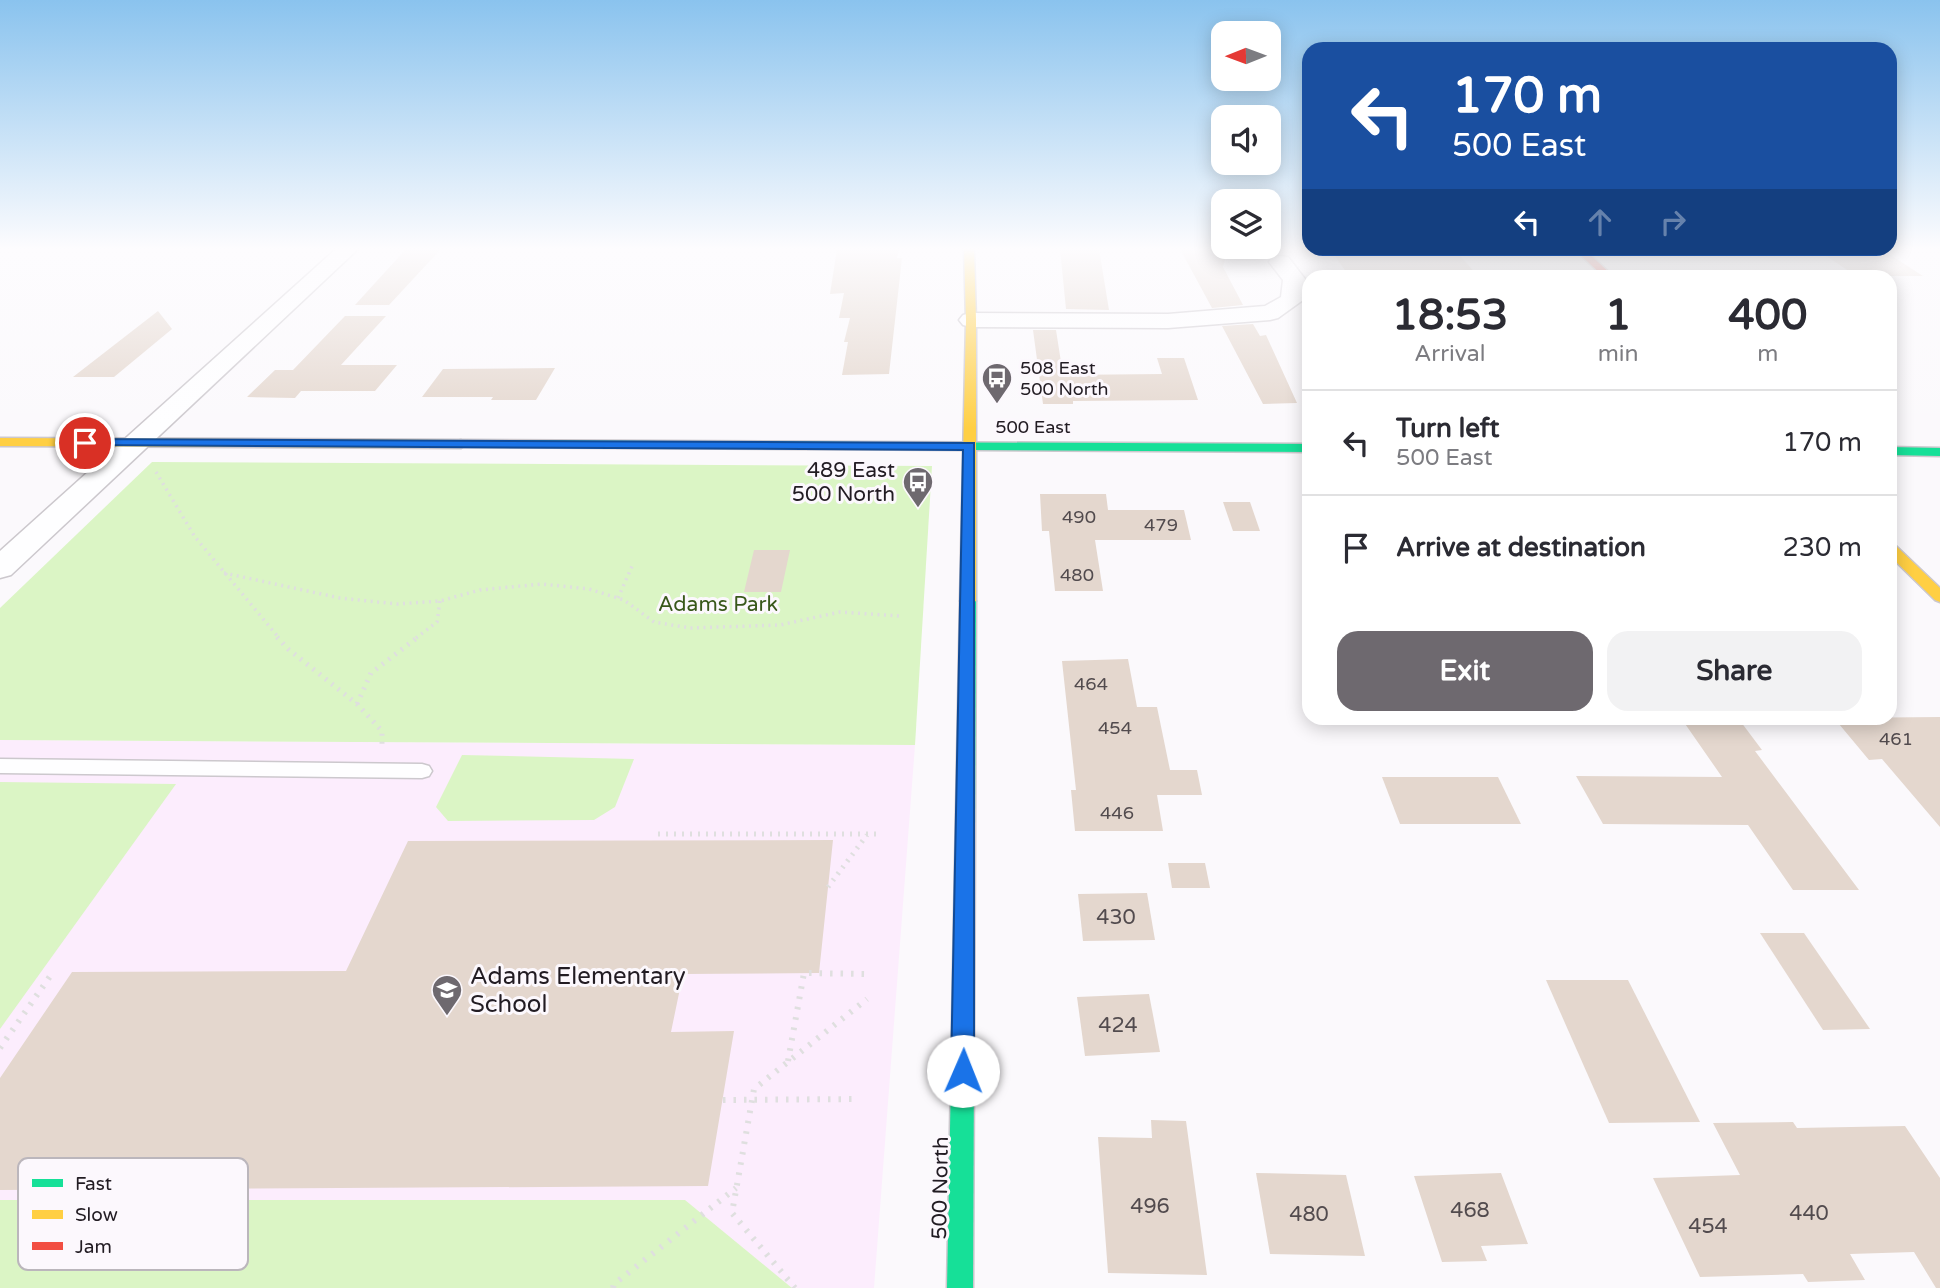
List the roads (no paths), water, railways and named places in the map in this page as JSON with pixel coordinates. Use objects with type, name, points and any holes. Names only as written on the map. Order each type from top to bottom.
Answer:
[{"type":"street","points":[[0,568],[282,309]]},
{"type":"street","name":"500 North","points":[[960,1288],[971,309]]},
{"type":"street","points":[[971,320],[1168,321],[1270,313],[1277,309]]},
{"type":"street","name":"500 East","points":[[0,442],[1302,448]]},
{"type":"street","points":[[1897,452],[1940,452]]},
{"type":"street","points":[[1897,555],[1940,597]]},
{"type":"lane","points":[[0,766],[422,771]]},
{"type":"place","name":"508 East 500 North","points":[[997,405]]},
{"type":"place","name":"489 East 500 North","points":[[918,509]]},
{"type":"place","name":"Adams Elementary School","points":[[447,1017]]},
{"type":"park label","name":"Adams Park","points":[[718,604]]}]
